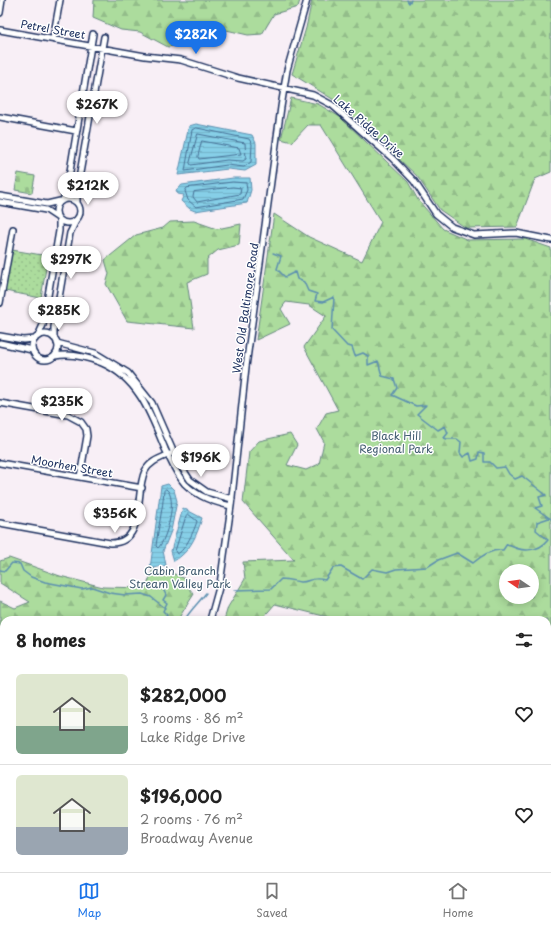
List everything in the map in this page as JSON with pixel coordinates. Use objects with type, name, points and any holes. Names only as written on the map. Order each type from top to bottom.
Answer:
[{"type":"street","points":[[0,13],[2,0]]},
{"type":"street","points":[[53,39],[60,0]]},
{"type":"street","name":"West Old Baltimore Road","points":[[211,616],[220,584],[232,499],[246,367],[284,89],[291,56],[308,0]]},
{"type":"street","name":"Petrel Street","points":[[0,30],[102,48]]},
{"type":"street","points":[[93,34],[67,189],[56,210],[59,219],[59,231],[44,319],[32,350],[36,357],[44,360],[66,354],[94,360],[121,374],[133,385],[146,404],[170,454],[184,473],[196,485],[211,494],[232,499]]},
{"type":"street","points":[[55,356],[57,352],[54,328],[70,233],[80,212],[77,203],[77,190],[104,37]]},
{"type":"street","name":"Lake Ridge Drive","points":[[102,48],[145,56],[181,60],[238,78],[303,92],[321,99],[342,113],[406,171],[436,214],[452,227],[474,235],[516,233],[551,240]]},
{"type":"street","points":[[0,117],[76,130]]},
{"type":"street","points":[[0,196],[47,204],[71,199],[77,203]]},
{"type":"street","points":[[0,202],[46,210],[66,223],[76,221]]},
{"type":"street","points":[[0,303],[13,229]]},
{"type":"street","points":[[0,336],[23,340],[49,334],[56,340],[95,353],[128,372],[152,403],[179,476],[192,490],[211,501],[231,506]]},
{"type":"street","points":[[0,343],[32,350]]},
{"type":"street","points":[[0,403],[68,415],[81,422],[86,429],[87,436],[80,477]]},
{"type":"street","points":[[0,523],[117,543],[132,534],[135,525],[143,477],[149,466],[170,454]]},
{"type":"street","name":"Moorhen Street","points":[[0,463],[142,488]]},
{"type":"green space","points":[[94,0],[300,0],[298,7],[274,14],[262,34],[248,35],[222,29],[209,39],[168,47],[140,32],[121,30],[93,18]]},
{"type":"green space","points":[[312,0],[551,0],[551,172],[535,179],[517,227],[466,228],[440,210],[417,176],[339,103],[292,74],[306,28]]},
{"type":"green space","name":"Black Hill Regional Park","points":[[291,98],[318,104],[340,117],[408,182],[418,200],[443,229],[468,240],[525,239],[551,248],[551,616],[324,616],[275,604],[264,616],[225,616],[228,607],[245,579],[243,562],[294,560],[243,502],[249,452],[259,441],[290,434],[297,445],[287,465],[306,470],[319,464],[324,442],[317,429],[326,413],[338,410],[304,347],[326,316],[309,305],[286,302],[281,309],[290,324],[256,340],[274,214],[309,237],[362,261],[381,222],[321,125],[308,125],[292,142],[281,139]]},
{"type":"green space","points":[[18,173],[35,176],[32,193],[15,190]]},
{"type":"green space","points":[[194,221],[217,229],[241,224],[239,245],[218,250],[207,259],[207,274],[187,282],[194,328],[127,321],[106,284],[109,274],[105,260],[136,235],[163,228],[170,222]]},
{"type":"green space","points":[[12,250],[48,256],[41,298],[5,291]]},
{"type":"green space","points":[[9,558],[60,576],[103,587],[146,588],[153,569],[172,573],[190,581],[188,587],[194,594],[180,616],[0,616],[0,601],[15,608],[30,602],[0,583],[0,561]]},
{"type":"water","points":[[196,124],[252,135],[256,143],[256,165],[245,171],[228,169],[178,175],[189,126]]},
{"type":"water","points":[[233,178],[250,178],[251,190],[247,203],[195,211],[190,209],[181,201],[184,195],[178,194],[176,190],[182,185]]},
{"type":"water","points":[[168,484],[174,490],[177,501],[171,531],[163,551],[166,565],[150,569],[161,486]]},
{"type":"water","points":[[183,508],[202,518],[198,531],[189,548],[174,561],[171,551]]},
{"type":"waterway","points":[[407,0],[409,3],[411,0]]},
{"type":"waterway","points":[[273,253],[281,256],[277,269],[285,277],[295,272],[297,279],[304,282],[308,291],[317,294],[315,301],[323,302],[334,297],[332,330],[347,346],[352,347],[355,356],[363,353],[368,356],[368,365],[378,361],[382,376],[394,379],[397,388],[392,395],[416,406],[426,405],[417,414],[438,430],[445,426],[448,433],[444,438],[457,439],[461,442],[460,453],[463,457],[470,453],[472,461],[478,459],[479,452],[484,453],[484,462],[490,462],[496,468],[505,467],[509,474],[515,479],[522,476],[546,495],[539,497],[542,506],[535,508],[551,519]]},
{"type":"waterway","points":[[234,590],[271,589],[281,579],[300,582],[306,582],[313,579],[325,580],[333,568],[341,567],[362,579],[372,569],[387,572],[396,569],[427,567],[438,560],[457,553],[473,563],[487,554],[503,550],[507,544],[523,550],[539,547],[548,540],[536,530],[537,522],[549,518]]},
{"type":"waterway","points":[[0,570],[5,571],[12,563],[20,564],[23,571],[31,577],[45,582],[82,589],[92,587],[110,593],[125,595],[142,594],[151,597],[165,608]]},
{"type":"waterway","points":[[161,585],[166,595],[163,600],[167,603],[163,611],[167,615],[166,616]]},
{"type":"waterway","points":[[187,616],[206,593]]},
{"type":"park label","name":"Cabin Branch Stream Valley Park","points":[[180,576]]}]
